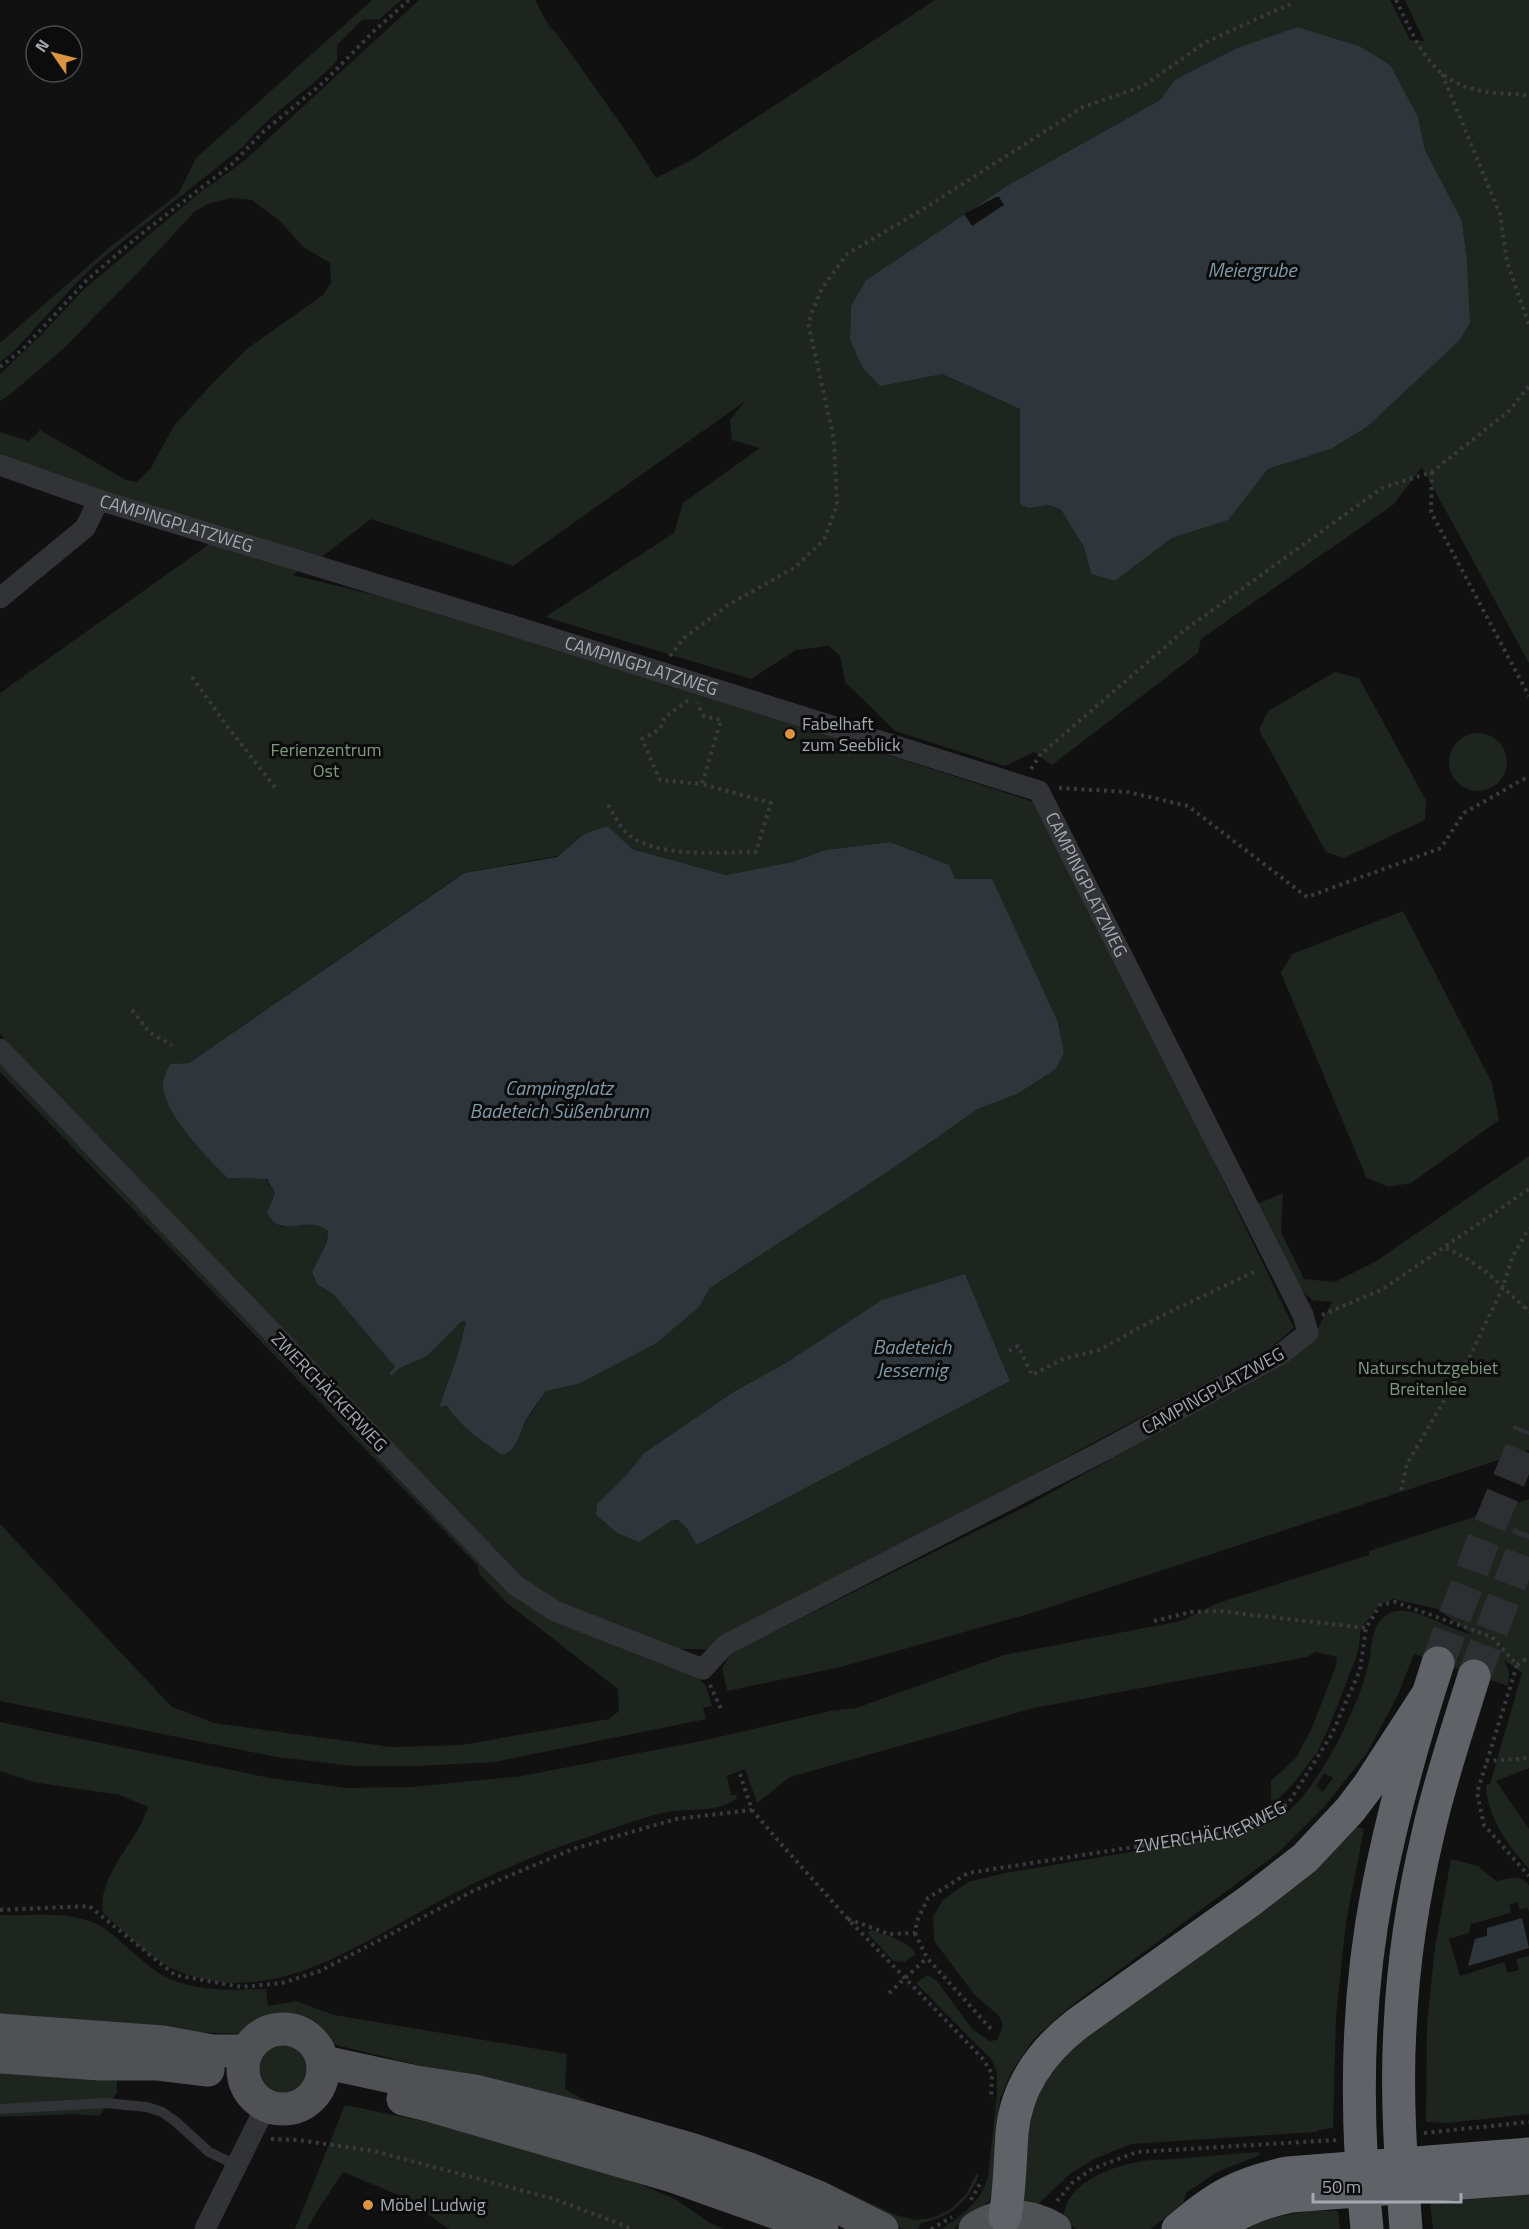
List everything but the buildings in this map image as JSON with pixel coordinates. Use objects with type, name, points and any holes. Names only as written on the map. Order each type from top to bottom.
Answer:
[{"type":"highway","points":[[1367,2229],[1359,2106],[1368,1956],[1377,1890],[1390,1830],[1404,1774],[1438,1664]]},
{"type":"highway","points":[[1406,2229],[1398,2103],[1400,2028],[1406,1960],[1414,1899],[1427,1835],[1441,1781],[1474,1676]]},
{"type":"highway","points":[[1005,2217],[1011,2188],[1012,2131],[1016,2110],[1027,2081],[1041,2057],[1060,2037],[1077,2024],[1251,1900],[1313,1851],[1336,1827],[1369,1785],[1428,1694]]},
{"type":"highway","points":[[1178,2229],[1217,2198],[1235,2188],[1288,2173],[1336,2167],[1529,2154]]},
{"type":"highway","points":[[1427,2160],[1529,2178]]},
{"type":"highway","points":[[1215,2229],[1245,2210],[1265,2201],[1291,2196],[1336,2167]]},
{"type":"main road","points":[[277,2029],[290,2029],[312,2040],[319,2050],[322,2074],[314,2096],[304,2104],[291,2109],[278,2110],[266,2106],[251,2094],[245,2063],[255,2040],[277,2029]]},
{"type":"main road","points":[[0,2030],[163,2042],[212,2051],[245,2063]]},
{"type":"main road","points":[[0,2057],[100,2064],[245,2063]]},
{"type":"main road","points":[[322,2074],[344,2087],[428,2105],[584,2149],[705,2187],[822,2229]]},
{"type":"main road","points":[[322,2074],[416,2082],[476,2091],[590,2120],[747,2168],[818,2197],[882,2229]]},
{"type":"main road","points":[[966,2216],[984,2223],[1005,2217],[1026,2217],[1050,2226]]},
{"type":"street","name":"CAMPINGPLATZWEG","points":[[0,465],[99,500],[658,670],[1039,791],[1276,1260],[1303,1315],[1308,1333],[1281,1354],[1103,1451],[725,1645],[704,1669]]},
{"type":"street","points":[[0,598],[85,528],[99,500]]},
{"type":"street","name":"ZWERCHÄCKERWEG","points":[[0,1049],[515,1585],[555,1611],[704,1669]]},
{"type":"street","points":[[205,2229],[266,2106]]},
{"type":"lane","points":[[0,2109],[120,2103],[147,2107],[169,2116],[209,2152],[236,2166]]},
{"type":"path","points":[[0,367],[23,349],[87,280],[141,234],[231,165],[264,131],[324,82],[374,31],[409,0]]},
{"type":"path","points":[[1396,0],[1420,48],[1442,75],[1500,214],[1507,262],[1529,325]]},
{"type":"path","points":[[658,670],[684,638],[728,605],[794,568],[824,540],[837,505],[834,439],[808,323],[822,288],[847,254],[925,208],[1083,107],[1143,86],[1206,42],[1290,4]]},
{"type":"path","points":[[1442,75],[1474,90],[1529,95]]},
{"type":"path","points":[[1529,386],[1509,411],[1432,472],[1382,488],[1186,629],[1040,755],[1030,768],[1039,791],[1052,788],[1128,792],[1188,806],[1307,897],[1441,848],[1464,813],[1529,776]]},
{"type":"path","points":[[1432,472],[1431,512],[1529,696]]},
{"type":"path","points":[[192,677],[277,790]]},
{"type":"path","points":[[608,805],[626,833],[637,841],[671,852],[756,852],[771,803],[702,784],[660,780],[642,739],[660,729],[664,718],[694,697],[704,716],[721,720],[702,784]]},
{"type":"path","points":[[132,1010],[150,1033],[172,1045]]},
{"type":"path","points":[[1303,1315],[1324,1315],[1383,1289],[1529,1189]]},
{"type":"path","points":[[1401,1490],[1407,1464],[1470,1356],[1503,1287],[1512,1258],[1529,1228]]},
{"type":"path","points":[[1445,1247],[1466,1258],[1503,1287],[1527,1310],[1529,1303]]},
{"type":"path","points":[[1009,1351],[1018,1346],[1032,1375],[1063,1359],[1099,1350],[1163,1315],[1233,1283],[1276,1260]]},
{"type":"path","name":"ZWERCHÄCKERWEG","points":[[915,1933],[917,1921],[928,1898],[968,1873],[1236,1831],[1288,1804],[1332,1734],[1360,1670],[1366,1628],[1380,1605],[1395,1602],[1492,1638],[1517,1665]]},
{"type":"path","points":[[1154,1621],[1191,1612],[1218,1611],[1366,1628]]},
{"type":"path","points":[[1529,1657],[1517,1665],[1477,1793],[1484,1825],[1529,1876]]},
{"type":"path","points":[[704,1669],[721,1709]]},
{"type":"path","points":[[1486,1761],[1529,1758]]},
{"type":"path","points":[[740,1774],[752,1810],[848,1919],[983,2059],[992,2074],[990,2108]]},
{"type":"path","points":[[0,1910],[89,1906],[175,1975],[241,1987],[282,1983],[320,1971],[475,1890],[573,1849],[676,1819],[752,1810]]},
{"type":"path","points":[[848,1919],[889,1934],[915,1933],[927,1958],[991,2029]]},
{"type":"path","points":[[889,1993],[927,1958]]},
{"type":"path","points":[[1427,2160],[1529,2122]]},
{"type":"path","points":[[249,2139],[298,2140],[374,2151],[555,2199],[633,2229]]},
{"type":"path","points":[[1050,2226],[1060,2197],[1072,2183],[1092,2169],[1137,2152],[1336,2167]]},
{"type":"path","points":[[931,2229],[966,2216],[983,2177]]},
{"type":"green space","points":[[372,0],[401,0],[380,19],[362,20],[337,45],[337,61],[326,72],[265,123],[244,146],[104,257],[79,280],[14,351],[0,362],[0,343],[110,247],[179,193],[196,158]]},
{"type":"green space","points":[[419,0],[535,0],[549,26],[632,140],[656,178],[693,159],[935,0],[1390,0],[1410,40],[1424,41],[1405,0],[1529,0],[1529,663],[1422,467],[1393,505],[1201,639],[1198,653],[1052,765],[1034,752],[1005,766],[895,731],[845,682],[840,656],[829,646],[796,650],[751,679],[545,617],[674,533],[683,503],[760,448],[732,440],[730,420],[744,402],[513,566],[371,519],[322,559],[137,504],[0,456],[0,432],[29,441],[40,430],[126,480],[137,482],[151,468],[173,427],[209,387],[248,348],[323,295],[331,283],[330,263],[303,247],[279,220],[252,200],[231,198],[208,204],[195,211],[64,348],[0,401],[0,374],[84,289],[198,194],[244,161]],"holes":[[[1298,27],[1359,46],[1418,117],[1425,150],[1462,221],[1467,261],[1470,323],[1459,341],[1367,427],[1331,449],[1268,469],[1227,520],[1172,538],[1115,581],[1091,574],[1084,547],[1061,510],[1050,505],[1028,508],[1020,504],[1020,409],[942,374],[850,340],[851,306],[866,280],[1010,184],[1160,100],[1175,80]]]},
{"type":"green space","name":"Ferienzentrum Ost","points":[[212,542],[301,569],[293,575],[444,612],[1034,802],[1203,1139],[1294,1328],[1270,1348],[709,1649],[670,1649],[553,1601],[517,1576],[213,1264],[0,1034],[0,693]],"holes":[[[608,826],[632,849],[726,875],[792,862],[825,850],[890,842],[948,865],[955,879],[991,879],[1058,1022],[1064,1053],[1056,1069],[1019,1093],[978,1109],[886,1173],[710,1288],[699,1307],[578,1384],[546,1391],[526,1421],[515,1446],[502,1455],[465,1427],[447,1406],[439,1407],[458,1354],[466,1322],[460,1323],[427,1356],[400,1368],[391,1376],[389,1372],[395,1367],[333,1294],[317,1284],[312,1272],[327,1242],[328,1231],[311,1225],[281,1227],[267,1212],[275,1193],[266,1179],[228,1178],[169,1064],[189,1063],[463,873],[557,856],[584,834]],[[965,1274],[1010,1381],[698,1545],[686,1527],[678,1520],[617,1533],[596,1515],[644,1453],[735,1391],[789,1361]]]},
{"type":"green space","points":[[1335,672],[1359,678],[1426,800],[1425,820],[1344,858],[1326,852],[1259,730],[1268,711]]},
{"type":"green space","points":[[1478,733],[1489,735],[1499,741],[1505,751],[1507,762],[1505,773],[1499,783],[1489,789],[1478,791],[1467,789],[1457,783],[1451,773],[1449,762],[1451,751],[1457,741],[1467,735]]},
{"type":"green space","points":[[1403,911],[1492,1083],[1499,1120],[1411,1183],[1388,1187],[1366,1177],[1281,973],[1292,954]]},
{"type":"green space","points":[[0,1061],[504,1587],[696,1675],[706,1686],[712,1706],[703,1708],[706,1719],[495,1762],[354,1766],[276,1757],[0,1701],[0,1524],[172,1707],[214,1723],[392,1747],[462,1745],[609,1719],[619,1711],[618,1689],[507,1603],[479,1574],[478,1566],[0,1072]]},
{"type":"green space","name":"Naturschutzgebiet Breitenlee","points":[[1529,1156],[1529,1450],[1035,1612],[841,1667],[727,1691],[722,1668],[732,1652],[1025,1507],[1238,1388],[1312,1339],[1332,1302],[1312,1300],[1294,1283],[1255,1205],[1283,1193],[1281,1232],[1304,1279],[1335,1282],[1375,1262]]},
{"type":"green space","points":[[1529,1499],[1529,1768],[1496,1781],[1529,1829],[1529,1869],[1500,1830],[1490,1809],[1486,1785],[1490,1784],[1522,1673],[1504,1660],[1509,1672],[1508,1686],[1414,1654],[1398,1695],[1367,1753],[1324,1807],[1278,1853],[1068,2008],[1033,2040],[1011,2073],[1000,2099],[996,2138],[996,2185],[989,2201],[954,2229],[941,2229],[975,2201],[988,2177],[997,2094],[997,2072],[991,2059],[916,1983],[927,1975],[937,1981],[972,2029],[990,2041],[997,2040],[1003,2025],[999,2016],[974,1994],[934,1941],[933,1917],[943,1900],[968,1882],[1000,1874],[1232,1835],[1271,1822],[1296,1804],[1335,1747],[1356,1703],[1368,1666],[1375,1629],[1383,1617],[1390,1613],[1409,1611],[1471,1634],[1438,1609],[1393,1599],[1380,1605],[1361,1628],[1358,1652],[1318,1751],[1293,1784],[1278,1799],[1271,1801],[1271,1781],[1296,1758],[1311,1730],[1336,1666],[1337,1657],[1316,1652],[1307,1657],[1034,1708],[790,1777],[757,1803],[745,1769],[727,1776],[731,1795],[737,1795],[736,1799],[729,1803],[712,1808],[667,1812],[633,1821],[560,1847],[466,1887],[320,1964],[285,1976],[250,1982],[214,1981],[167,1966],[148,1953],[103,1913],[104,1892],[112,1871],[138,1830],[148,1807],[120,1795],[33,1782],[0,1771],[0,1722],[270,1778],[347,1788],[412,1787],[522,1776],[706,1740],[830,1711],[856,1708],[1004,1655],[1181,1621],[1218,1603],[1369,1555],[1369,1551]],"holes":[[[1324,1773],[1333,1778],[1323,1792],[1316,1786]]]},
{"type":"green space","points":[[1353,1826],[1364,1829],[1346,1922],[1336,2017],[1333,2128],[1316,2132],[1131,2144],[1094,2159],[1070,2174],[1038,2204],[1022,2202],[1023,2118],[1040,2074]]},
{"type":"green space","points":[[1451,1859],[1478,1866],[1496,1881],[1518,1878],[1529,1886],[1529,1912],[1527,1907],[1520,1910],[1517,1902],[1509,1905],[1511,1913],[1471,1924],[1469,1933],[1449,1939],[1460,1976],[1504,1962],[1508,1973],[1519,1970],[1516,1959],[1529,1956],[1529,2114],[1448,2123],[1426,2122],[1427,2023],[1435,1947]]},
{"type":"green space","points":[[0,1915],[58,1915],[92,1922],[110,1932],[155,1971],[174,1981],[200,1987],[266,1989],[268,2006],[296,2001],[334,2015],[567,2054],[565,2089],[591,2104],[820,2180],[896,2215],[915,2220],[932,2218],[951,2209],[966,2194],[976,2174],[979,2175],[964,2201],[949,2213],[921,2223],[918,2229],[903,2229],[877,2216],[560,2100],[328,2043],[312,2026],[292,2018],[274,2017],[259,2022],[244,2034],[163,2031],[0,2019]]},
{"type":"green space","points":[[871,1930],[901,1941],[916,1954],[904,1962],[893,1961],[869,1935],[868,1932]]},
{"type":"green space","points":[[277,2040],[289,2040],[304,2048],[312,2063],[312,2075],[304,2090],[289,2098],[277,2098],[262,2090],[254,2075],[254,2063],[262,2048]]},
{"type":"green space","points":[[0,2070],[117,2081],[117,2093],[99,2116],[77,2114],[0,2117]]},
{"type":"green space","points":[[345,2105],[457,2128],[587,2161],[677,2200],[710,2223],[724,2229],[449,2229],[403,2197],[343,2172],[307,2229],[295,2229]]},
{"type":"green space","points":[[1259,2152],[1260,2155],[1217,2172],[1186,2193],[1184,2202],[1151,2229],[1076,2229],[1064,2219],[1065,2207],[1079,2187],[1114,2168],[1147,2160]]},
{"type":"green space","points":[[1529,2194],[1529,2229],[1433,2229],[1430,2203]]},
{"type":"green space","points":[[1310,2211],[1338,2211],[1340,2229],[1247,2229],[1265,2219]]},
{"type":"water","name":"Meiergrube","points":[[1298,27],[1359,46],[1390,65],[1418,117],[1425,150],[1462,221],[1467,261],[1470,323],[1459,341],[1367,427],[1331,449],[1268,469],[1228,520],[1172,538],[1115,581],[1091,574],[1084,547],[1061,510],[1050,505],[1028,508],[1020,504],[1020,409],[942,374],[880,386],[863,368],[850,340],[851,306],[866,280],[1010,184],[1160,100],[1175,80],[1237,48]]},
{"type":"water","name":"Campingplatz Badeteich Süßenbrunn","points":[[608,826],[632,849],[726,875],[792,862],[825,850],[890,842],[949,865],[955,879],[992,879],[1058,1022],[1064,1053],[1056,1069],[1019,1093],[978,1109],[886,1173],[710,1288],[699,1307],[655,1344],[578,1384],[546,1391],[526,1420],[515,1445],[502,1455],[465,1427],[447,1406],[439,1407],[458,1354],[466,1322],[460,1323],[427,1356],[400,1368],[391,1376],[389,1373],[395,1367],[333,1294],[317,1284],[312,1272],[327,1242],[328,1231],[319,1226],[286,1226],[273,1221],[267,1212],[275,1193],[267,1179],[228,1178],[198,1147],[177,1120],[164,1093],[163,1082],[170,1064],[189,1063],[464,873],[557,857],[584,834]]},
{"type":"water","name":"Badeteich Jessernig","points":[[965,1274],[1010,1381],[697,1545],[686,1527],[678,1520],[671,1521],[639,1542],[617,1533],[596,1515],[597,1504],[624,1478],[644,1453],[735,1391],[789,1361],[882,1300]]},
{"type":"water","points":[[1522,1918],[1529,1948],[1468,1966],[1475,1939],[1487,1936],[1487,1928]]},
{"type":"pier","points":[[999,197],[1004,205],[972,226],[964,214]]},
{"type":"tunnel","points":[[1438,1663],[1479,1552],[1529,1431]]},
{"type":"tunnel","points":[[1474,1676],[1529,1534]]},
{"type":"place","name":"Fabelhaft zum Seeblick","points":[[790,734]]},
{"type":"place","name":"Möbel Ludwig","points":[[368,2205]]}]
